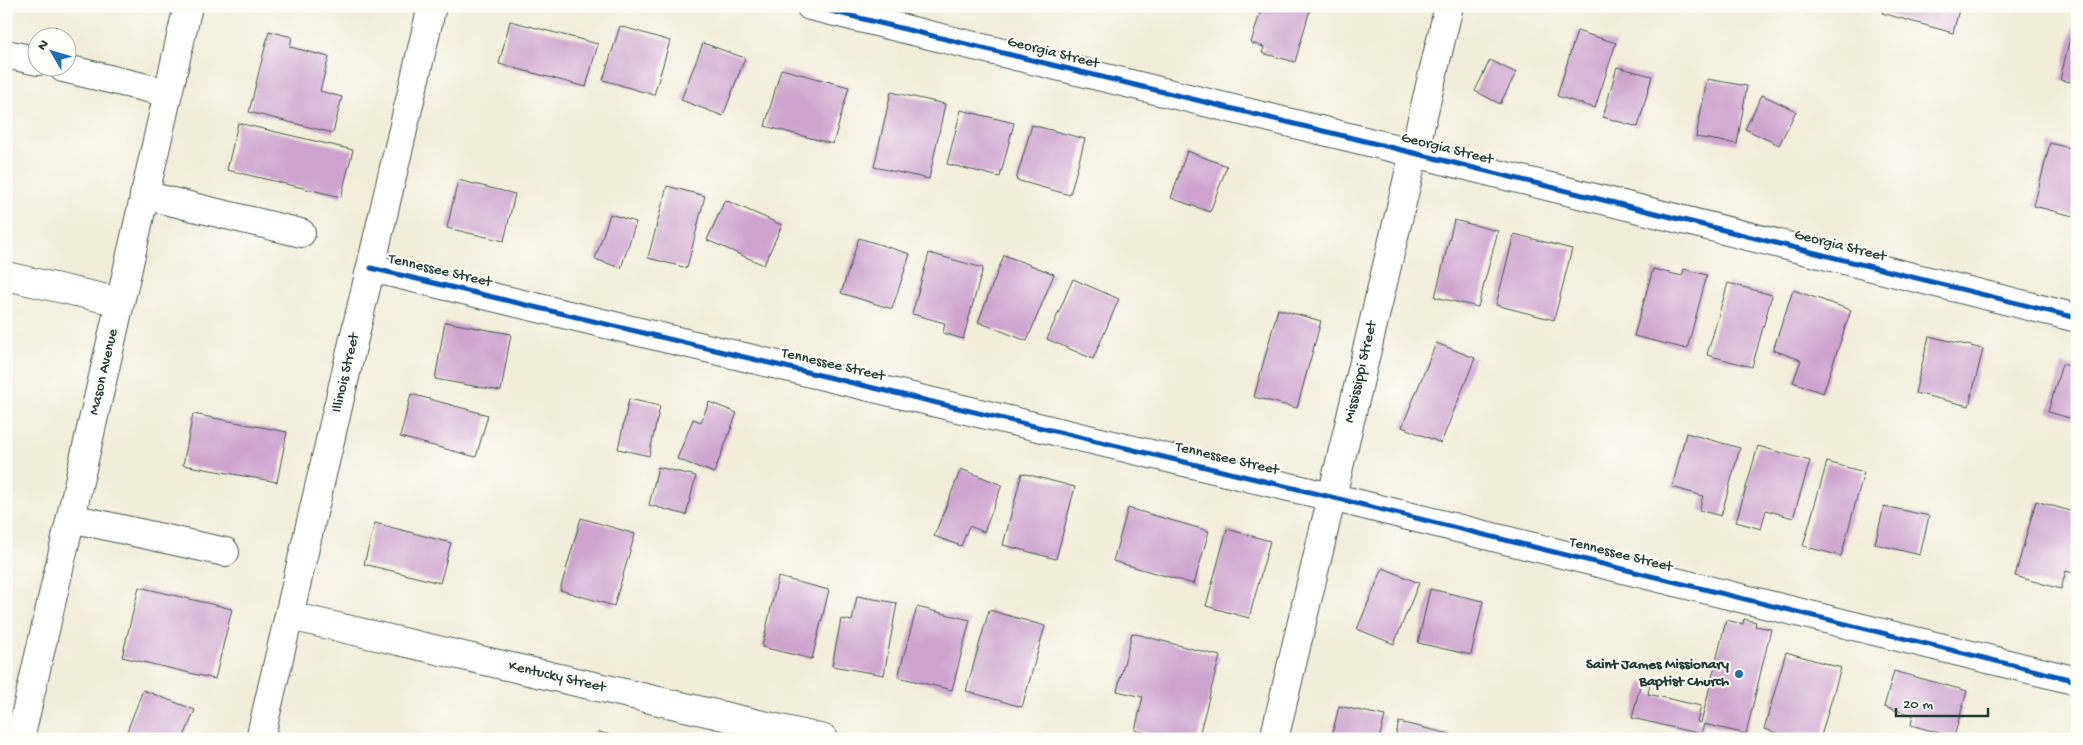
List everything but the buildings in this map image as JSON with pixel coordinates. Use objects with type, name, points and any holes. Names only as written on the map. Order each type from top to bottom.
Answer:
[{"type":"street","name":"Mason Avenue","points":[[20,739],[188,6]]},
{"type":"street","name":"Illinois Street","points":[[260,739],[432,6]]},
{"type":"street","name":"Georgia Street","points":[[810,6],[1414,153],[2077,318]]},
{"type":"street","name":"Mississippi Street","points":[[1274,739],[1449,6]]},
{"type":"street","points":[[6,54],[28,59]]},
{"type":"street","points":[[78,72],[168,93]]},
{"type":"street","points":[[144,194],[302,233]]},
{"type":"street","name":"Tennessee Street","points":[[371,268],[1331,497],[2077,681]]},
{"type":"street","points":[[8,279],[120,302]]},
{"type":"street","points":[[71,518],[225,552]]},
{"type":"street","name":"Kentucky Street","points":[[290,616],[824,739]]},
{"type":"cycle path","points":[[810,6],[1414,153],[2077,318]]},
{"type":"cycle path","points":[[371,268],[1331,497],[2077,681]]},
{"type":"place","name":"Saint James Missionary Baptist Church","points":[[1739,674]]}]
